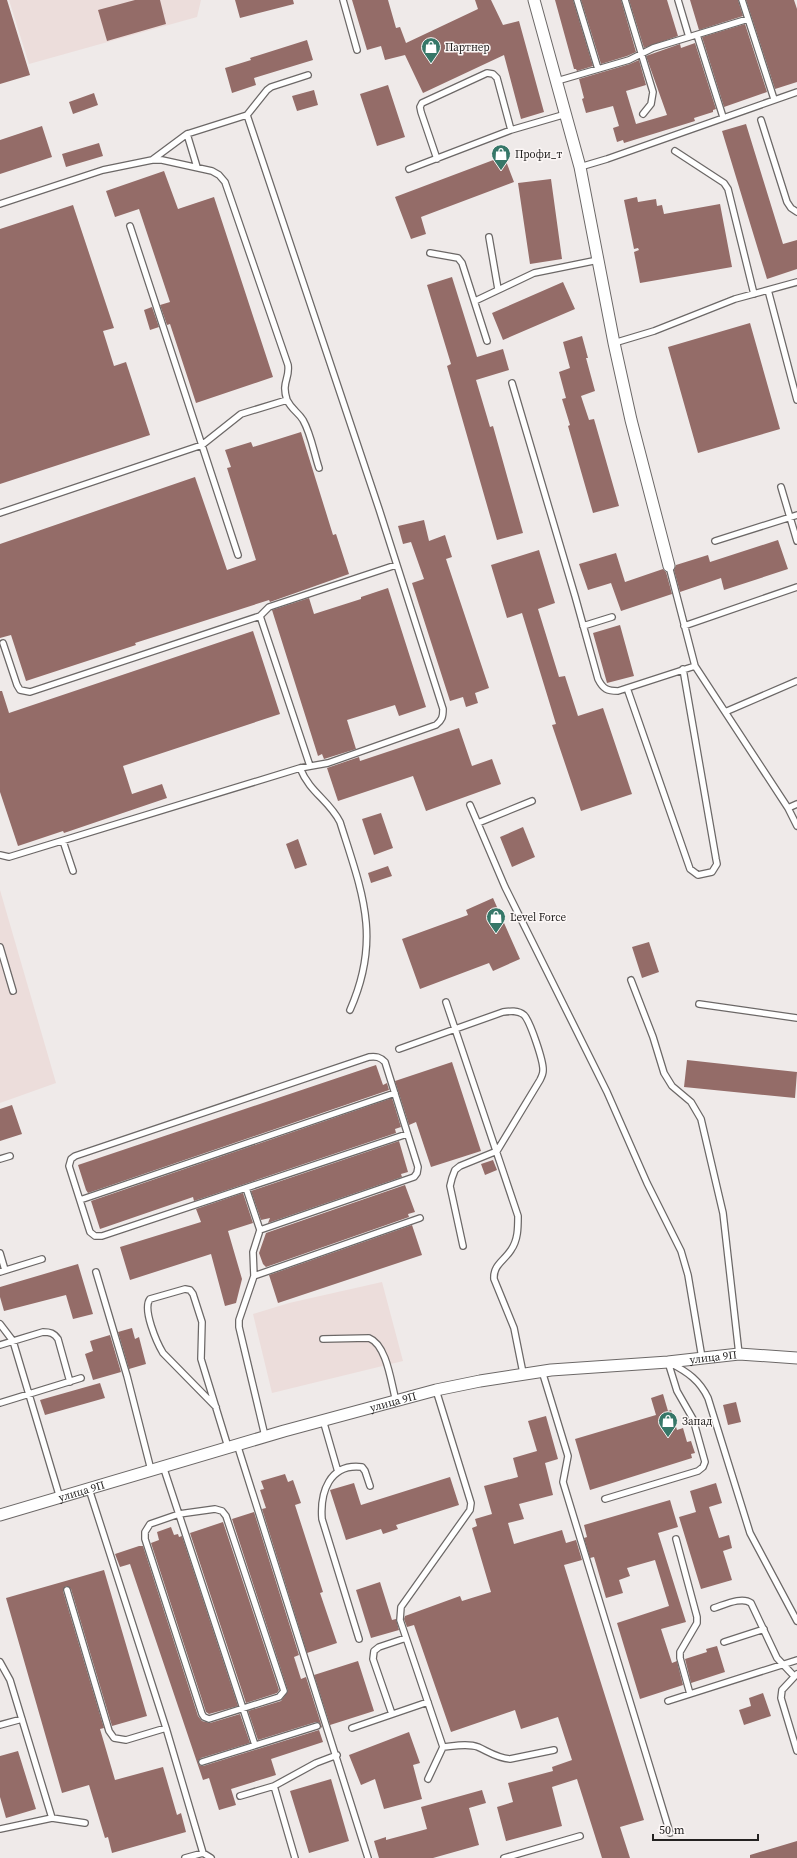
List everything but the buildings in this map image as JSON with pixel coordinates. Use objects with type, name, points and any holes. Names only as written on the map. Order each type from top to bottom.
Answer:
[{"type":"street","points":[[534,0],[580,167],[614,343],[631,420],[669,566]]},
{"type":"street","name":"улица 9П","points":[[0,1515],[265,1436],[436,1390],[523,1373],[542,1371],[668,1362],[739,1354],[797,1358]]},
{"type":"lane","points":[[343,0],[357,50]]},
{"type":"lane","points":[[577,0],[598,69]]},
{"type":"lane","points":[[625,0],[653,92],[651,104],[643,114]]},
{"type":"lane","points":[[678,0],[689,37]]},
{"type":"lane","points":[[742,0],[774,99]]},
{"type":"lane","points":[[557,81],[629,60],[641,54],[689,37],[748,19]]},
{"type":"lane","points":[[697,35],[723,117]]},
{"type":"lane","points":[[437,159],[421,112],[420,107],[422,103],[487,74],[493,74],[497,78],[511,130]]},
{"type":"lane","points":[[152,160],[187,134],[247,115],[271,87],[308,75]]},
{"type":"lane","points":[[580,167],[607,159],[797,92]]},
{"type":"lane","points":[[409,169],[511,130],[566,114]]},
{"type":"lane","points":[[0,855],[9,857],[300,768],[328,763],[436,725],[443,716],[379,509],[247,115]]},
{"type":"lane","points":[[762,120],[787,202],[791,208],[797,212]]},
{"type":"lane","points":[[187,134],[197,167]]},
{"type":"lane","points":[[675,151],[724,183],[728,189],[754,294]]},
{"type":"lane","points":[[0,204],[103,170],[152,160],[162,160],[197,167],[212,171],[219,175],[225,182],[288,365],[289,370],[284,387],[287,400],[293,411],[298,414],[305,425],[319,468]]},
{"type":"lane","points":[[130,226],[238,556]]},
{"type":"lane","points":[[488,237],[498,290]]},
{"type":"lane","points":[[430,253],[458,258],[462,263],[487,340]]},
{"type":"lane","points":[[475,301],[534,273],[598,260]]},
{"type":"lane","points":[[614,343],[654,331],[754,294],[797,282]]},
{"type":"lane","points":[[768,290],[797,400]]},
{"type":"lane","points":[[512,384],[602,687],[609,691],[618,691],[695,666]]},
{"type":"lane","points":[[0,513],[202,445],[241,414],[287,400]]},
{"type":"lane","points":[[780,487],[797,541]]},
{"type":"lane","points":[[715,541],[797,515]]},
{"type":"lane","points":[[3,643],[17,685],[20,690],[30,692],[260,616],[269,607],[396,565]]},
{"type":"lane","points":[[669,566],[695,666],[788,808],[797,826]]},
{"type":"lane","points":[[684,626],[797,587]]},
{"type":"lane","points":[[260,616],[310,766]]},
{"type":"lane","points":[[584,626],[612,617]]},
{"type":"lane","points":[[627,688],[690,869],[698,875],[712,872],[717,864],[683,669]]},
{"type":"lane","points":[[725,712],[797,681]]},
{"type":"lane","points":[[300,768],[305,781],[336,813],[362,892],[366,914],[365,969],[360,987],[350,1010]]},
{"type":"lane","points":[[478,823],[532,801]]},
{"type":"lane","points":[[788,808],[797,804]]},
{"type":"lane","points":[[470,805],[505,887],[607,1092],[647,1183],[681,1251],[688,1276],[702,1358]]},
{"type":"lane","points":[[62,841],[73,871]]},
{"type":"lane","points":[[0,947],[13,991]]},
{"type":"lane","points":[[631,980],[653,1037],[664,1073],[672,1086],[691,1102],[700,1120],[723,1213],[739,1354]]},
{"type":"lane","points":[[446,1002],[515,1203],[518,1216],[516,1240],[511,1250],[496,1266],[493,1272],[494,1279],[514,1328],[523,1373]]},
{"type":"lane","points":[[699,1004],[797,1018]]},
{"type":"lane","points":[[399,1049],[503,1012],[518,1012],[525,1016],[541,1057],[543,1072],[540,1080],[497,1151],[460,1166],[455,1170],[450,1186],[463,1246]]},
{"type":"lane","points":[[260,1230],[414,1177],[417,1173],[418,1167],[408,1134],[385,1062],[376,1056],[369,1057],[75,1156],[71,1159],[69,1166],[90,1232],[95,1236],[102,1236],[408,1134]]},
{"type":"lane","points":[[80,1200],[395,1093]]},
{"type":"lane","points":[[0,1159],[10,1156]]},
{"type":"lane","points":[[246,1188],[260,1230],[253,1252],[254,1276],[239,1320],[239,1327],[265,1436]]},
{"type":"lane","points":[[254,1276],[420,1218]]},
{"type":"lane","points":[[0,1253],[3,1271],[42,1259]]},
{"type":"lane","points":[[96,1272],[127,1376],[151,1470]]},
{"type":"lane","points":[[216,1408],[163,1353],[157,1343],[147,1308],[150,1299],[185,1289],[190,1290],[193,1294],[202,1322],[201,1359],[216,1408],[232,1446],[336,1755],[368,1858]]},
{"type":"lane","points":[[0,1324],[13,1341],[60,1498]]},
{"type":"lane","points":[[0,1345],[43,1332],[54,1334],[58,1339],[70,1382]]},
{"type":"lane","points":[[323,1339],[369,1338],[376,1341],[384,1354],[396,1401]]},
{"type":"lane","points":[[605,1499],[698,1471],[703,1467],[705,1462],[693,1419],[677,1391],[668,1362]]},
{"type":"lane","points":[[668,1362],[695,1378],[706,1393],[750,1533],[797,1621]]},
{"type":"lane","points":[[542,1371],[568,1456],[563,1482],[670,1833]]},
{"type":"lane","points":[[0,1403],[81,1378]]},
{"type":"lane","points":[[428,1779],[443,1747],[400,1620],[401,1607],[470,1510],[471,1503],[436,1390]]},
{"type":"lane","points":[[323,1420],[338,1472]]},
{"type":"lane","points":[[162,1466],[255,1745]]},
{"type":"lane","points":[[360,1639],[322,1519],[321,1511],[328,1480],[338,1472],[356,1466],[362,1467],[365,1471],[370,1486]]},
{"type":"lane","points":[[89,1489],[166,1728],[203,1852],[211,1858]]},
{"type":"lane","points":[[215,1509],[222,1511],[226,1516],[284,1691],[279,1697],[214,1719],[204,1718],[145,1532],[150,1524],[179,1514],[215,1509]]},
{"type":"lane","points":[[676,1539],[697,1617],[697,1623],[680,1652],[680,1658],[690,1694]]},
{"type":"lane","points":[[66,1590],[109,1731],[114,1738],[126,1740],[166,1728]]},
{"type":"lane","points":[[714,1608],[748,1600],[751,1603],[778,1658],[783,1665],[796,1675],[782,1690],[781,1698],[797,1751]]},
{"type":"lane","points":[[724,1642],[764,1629]]},
{"type":"lane","points":[[392,1714],[374,1659],[374,1651],[379,1647],[406,1638]]},
{"type":"lane","points":[[668,1701],[797,1660]]},
{"type":"lane","points":[[0,1662],[10,1680],[52,1818]]},
{"type":"lane","points":[[352,1728],[428,1702]]},
{"type":"lane","points":[[0,1725],[22,1719]]},
{"type":"lane","points":[[202,1762],[317,1726]]},
{"type":"lane","points":[[443,1747],[469,1745],[477,1746],[491,1754],[510,1760],[554,1750]]},
{"type":"lane","points":[[240,1796],[274,1786],[316,1762],[336,1755]]},
{"type":"lane","points":[[274,1786],[295,1858]]},
{"type":"lane","points":[[0,1829],[52,1818],[85,1823]]},
{"type":"lane","points":[[504,1858],[521,1856],[580,1836]]},
{"type":"lane","points":[[185,1858],[203,1852]]},
{"type":"shaded area","points":[[9,0],[201,0],[197,17],[29,64]]},
{"type":"shaded area","points":[[0,890],[56,1083],[0,1103]]},
{"type":"shaded area","points":[[382,1282],[403,1361],[272,1393],[253,1314],[289,1303]]},
{"type":"place","name":"Партнер","points":[[431,64]]},
{"type":"place","name":"Профи_т","points":[[501,171]]},
{"type":"place","name":"Level Force","points":[[496,934]]},
{"type":"place","name":"Запад","points":[[668,1438]]}]
